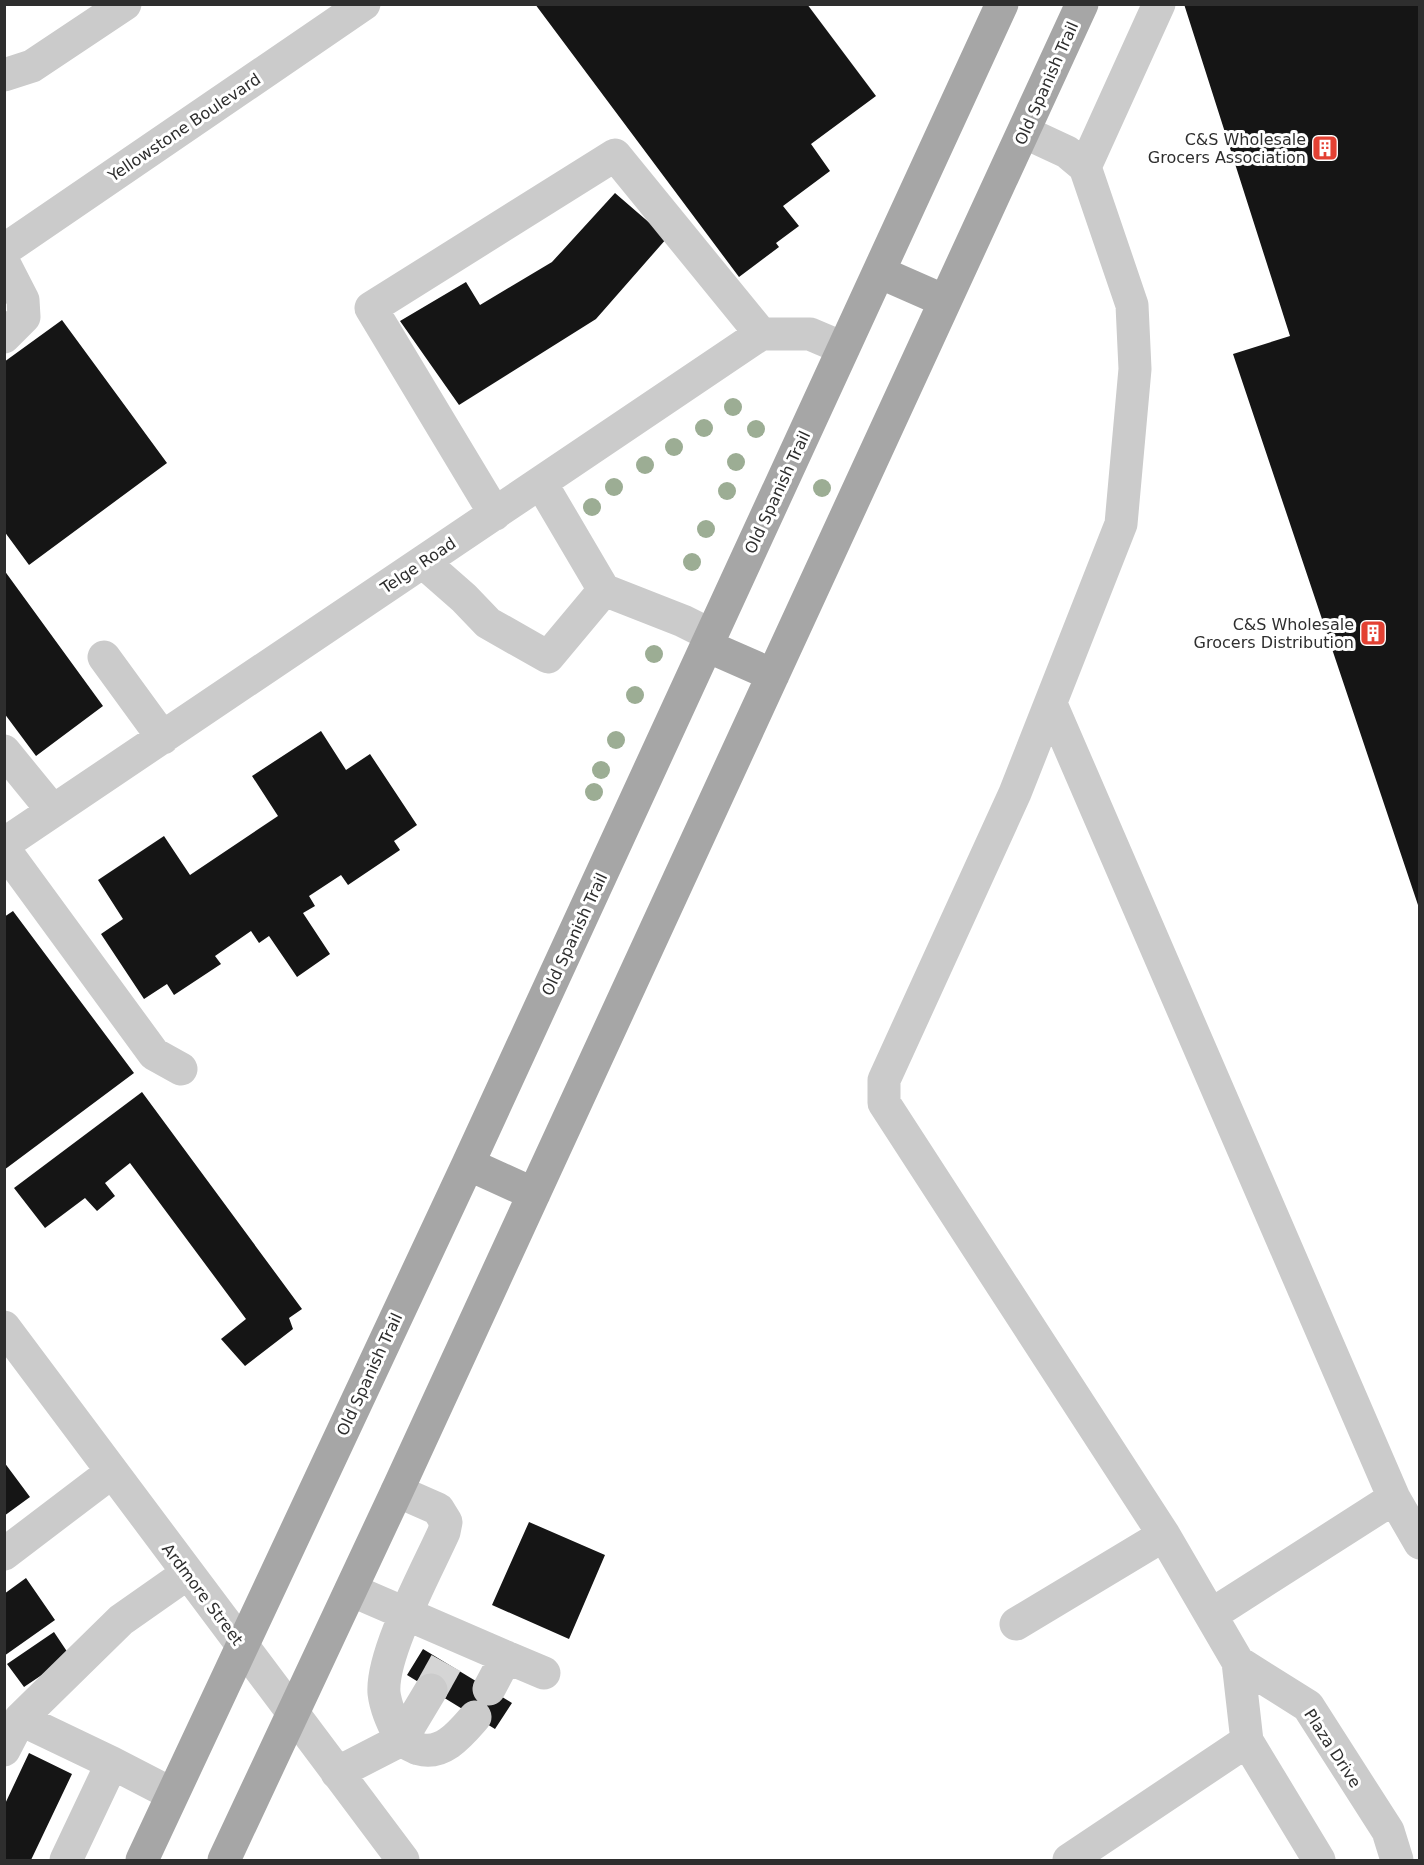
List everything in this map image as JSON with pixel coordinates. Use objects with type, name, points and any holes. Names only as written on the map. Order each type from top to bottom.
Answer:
[{"type":"main road","name":"Old Spanish Trail","points":[[142,1860],[468,1164],[1002,4]]},
{"type":"main road","name":"Old Spanish Trail","points":[[224,1860],[397,1491],[1082,4]]},
{"type":"main road","points":[[879,272],[945,301]]},
{"type":"main road","points":[[709,640],[773,675]]},
{"type":"main road","points":[[468,1164],[534,1194]]},
{"type":"street","points":[[4,75],[32,66],[124,4]]},
{"type":"street","name":"Yellowstone Boulevard","points":[[4,250],[364,4]]},
{"type":"street","points":[[1024,132],[1067,152],[1085,167],[1159,4]]},
{"type":"street","points":[[495,514],[371,308],[615,155],[761,334],[810,334],[843,348]]},
{"type":"street","name":"Plaza Drive","points":[[1085,167],[1132,305],[1135,369],[1121,524],[1015,793],[884,1080],[884,1103],[1164,1535],[1211,1615],[1238,1662],[1246,1741],[1319,1860]]},
{"type":"street","points":[[4,262],[24,300],[24,317],[4,337]]},
{"type":"street","name":"Telge Road","points":[[4,844],[761,334]]},
{"type":"street","points":[[541,483],[604,590],[683,621],[709,640]]},
{"type":"street","points":[[423,562],[464,598],[488,623],[548,657],[604,590]]},
{"type":"street","points":[[104,657],[163,738]]},
{"type":"street","points":[[1051,704],[1394,1498],[1419,1543]]},
{"type":"street","points":[[4,751],[53,811]]},
{"type":"street","points":[[4,849],[154,1054],[181,1069]]},
{"type":"street","name":"Ardmore Street","points":[[4,1327],[337,1773],[393,1857]]},
{"type":"street","points":[[4,1554],[112,1472]]},
{"type":"street","points":[[397,1491],[438,1509],[446,1522],[444,1533],[406,1614],[386,1665],[384,1691],[387,1711],[401,1740],[420,1750],[441,1749],[459,1736],[482,1703],[506,1657]]},
{"type":"street","points":[[1211,1615],[1394,1498]]},
{"type":"street","points":[[1016,1624],[1164,1535]]},
{"type":"street","points":[[4,1750],[20,1719],[121,1620],[188,1573]]},
{"type":"street","points":[[351,1590],[406,1614],[446,1664]]},
{"type":"street","points":[[446,1664],[506,1657],[544,1673]]},
{"type":"street","name":"Plaza Drive","points":[[1238,1662],[1308,1706],[1388,1831],[1397,1860]]},
{"type":"street","points":[[337,1773],[401,1740],[446,1664]]},
{"type":"street","points":[[20,1719],[172,1794]]},
{"type":"street","points":[[1069,1860],[1246,1741]]},
{"type":"street","points":[[66,1860],[112,1763]]},
{"type":"building","points":[[535,4],[807,4],[876,96],[811,144],[830,171],[783,206],[799,226],[776,243],[779,247],[739,277]]},
{"type":"building","points":[[1184,4],[1420,4],[1420,911],[1233,354],[1290,336]]},
{"type":"building","points":[[615,193],[667,238],[596,319],[459,405],[400,321],[466,282],[480,305],[552,262]]},
{"type":"building","points":[[62,320],[167,463],[29,565],[4,531],[4,362]]},
{"type":"building","points":[[4,570],[103,706],[36,756],[4,713]]},
{"type":"building","points":[[321,731],[346,770],[370,754],[417,825],[394,841],[400,850],[348,885],[341,875],[309,896],[315,906],[303,913],[330,954],[297,977],[269,936],[259,943],[251,931],[215,956],[221,964],[174,995],[167,984],[144,999],[101,934],[123,919],[98,880],[164,836],[190,875],[278,816],[252,776]]},
{"type":"building","points":[[13,911],[134,1073],[4,1170],[4,917]]},
{"type":"building","points":[[142,1092],[302,1309],[289,1318],[293,1329],[245,1366],[221,1339],[246,1319],[130,1163],[105,1183],[115,1196],[97,1211],[85,1198],[45,1228],[14,1188]]},
{"type":"building","points":[[4,1462],[30,1497],[4,1516]]},
{"type":"building","points":[[529,1522],[605,1555],[569,1639],[492,1605]]},
{"type":"building","points":[[26,1578],[55,1620],[4,1656],[4,1594]]},
{"type":"building","points":[[54,1632],[70,1656],[24,1687],[7,1664]]},
{"type":"building","points":[[423,1649],[512,1703],[495,1729],[407,1675]]},
{"type":"building","points":[[29,1753],[72,1774],[31,1860],[4,1860],[4,1806]]},
{"type":"tunnel","points":[[431,1690],[446,1663]]},
{"type":"place","name":"C&S Wholesale Grocers Association","points":[[1325,148]]},
{"type":"place","name":"C&S Wholesale Grocers Distribution","points":[[1373,633]]}]
